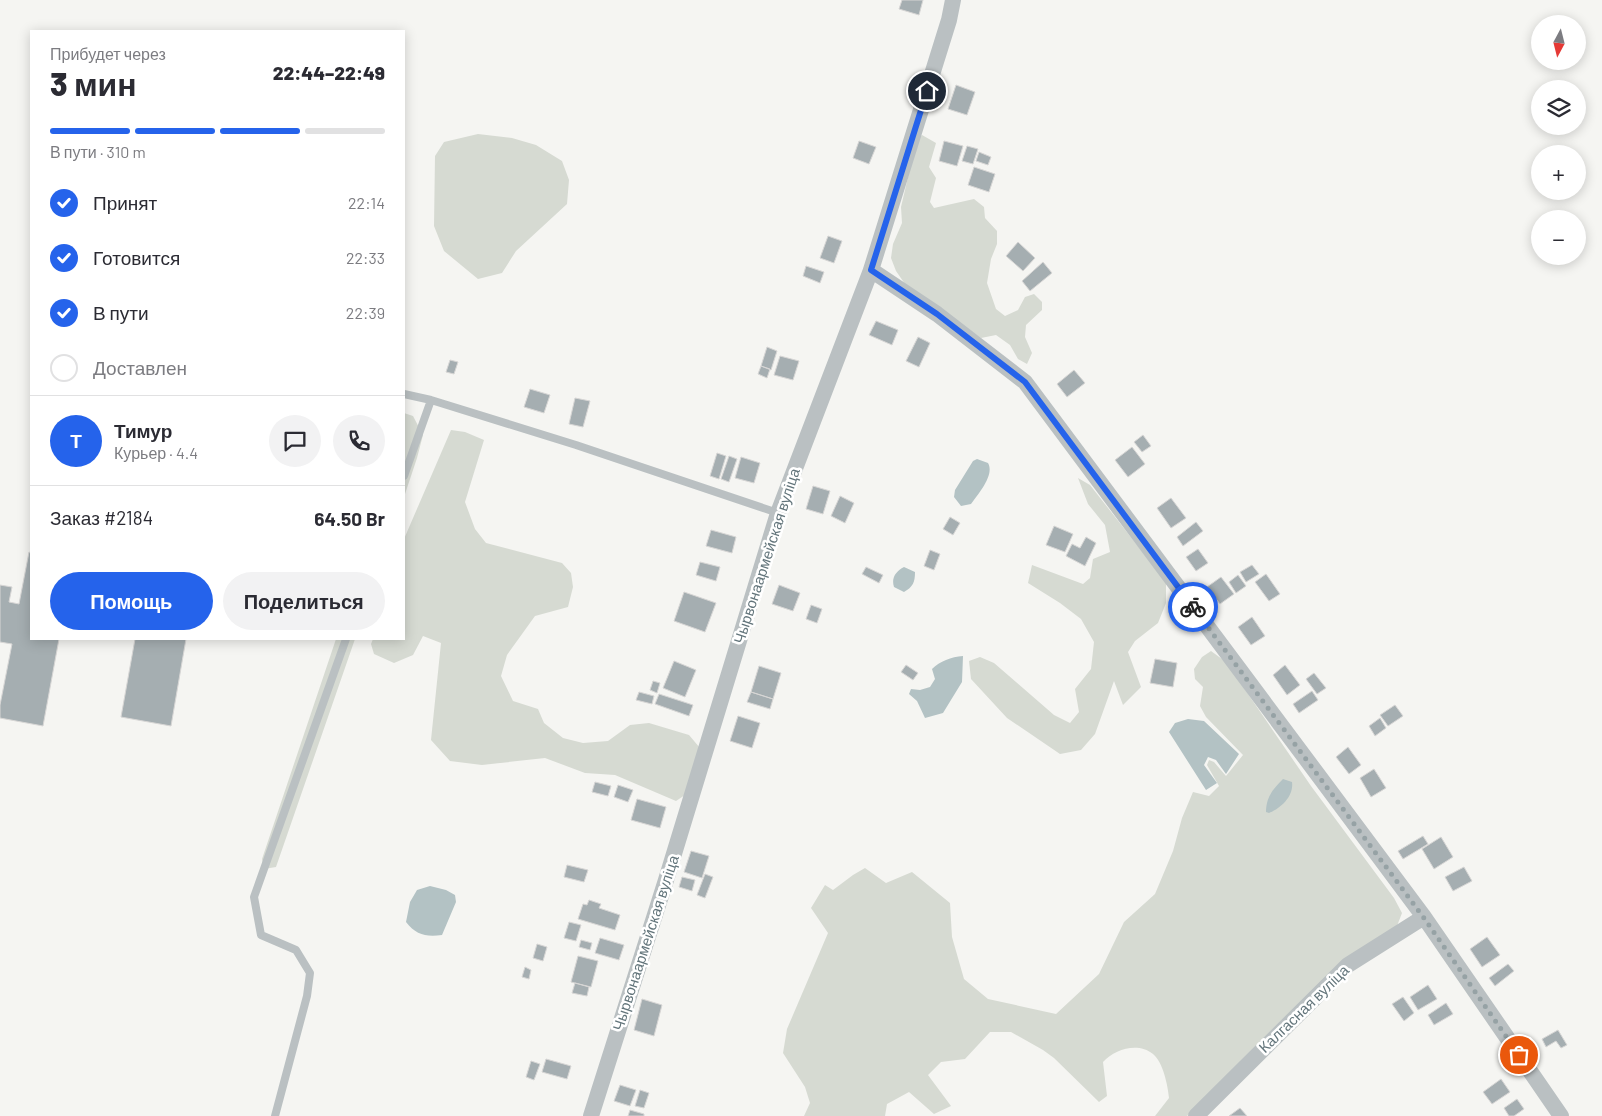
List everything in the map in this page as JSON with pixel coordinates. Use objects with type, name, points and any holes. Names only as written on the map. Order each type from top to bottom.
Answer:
[{"type":"street","name":"Чырвонаармейская вуліца","points":[[591,1116],[666,880],[778,513],[871,270],[949,20],[953,0]]},
{"type":"street","points":[[871,270],[937,314],[1025,382],[1424,918],[1561,1116]]},
{"type":"street","name":"Калгасная вуліца","points":[[1196,1116],[1348,965],[1424,918]]},
{"type":"lane","points":[[405,394],[431,400],[576,445],[778,513]]},
{"type":"lane","points":[[405,473],[431,400]]},
{"type":"lane","points":[[275,1116],[307,996],[310,973],[296,950],[261,935],[254,897],[346,640]]},
{"type":"shaded area","points":[[478,134],[512,138],[536,145],[562,161],[569,180],[567,204],[516,251],[502,273],[478,279],[444,251],[434,226],[435,156],[444,142]]},
{"type":"shaded area","points":[[922,135],[936,143],[929,167],[936,178],[930,202],[934,208],[974,199],[984,207],[985,218],[997,231],[997,244],[991,259],[987,283],[996,309],[1005,316],[1018,310],[1025,297],[1034,294],[1042,302],[1042,310],[1026,325],[1025,337],[1032,353],[1027,364],[1018,359],[1010,345],[996,335],[981,338],[905,284],[896,271],[891,258],[893,244],[902,223],[901,207],[917,139]]},
{"type":"shaded area","points":[[405,413],[413,416],[423,435],[405,494]]},
{"type":"shaded area","points":[[451,430],[465,432],[484,440],[465,502],[475,529],[486,543],[562,563],[571,573],[573,587],[568,607],[535,616],[507,655],[501,676],[513,701],[538,709],[544,723],[563,738],[583,743],[608,741],[630,725],[649,723],[689,735],[700,748],[688,793],[676,801],[615,775],[585,773],[545,758],[482,765],[450,761],[431,740],[441,643],[423,636],[413,655],[394,663],[374,654],[371,644],[373,640],[405,640],[405,537]]},
{"type":"shaded area","points":[[977,459],[988,463],[990,468],[988,479],[971,504],[961,506],[954,497],[955,490],[973,461]]},
{"type":"shaded area","points":[[1078,478],[1090,485],[1166,582],[1166,603],[1158,623],[1135,641],[1128,652],[1141,687],[1123,705],[1114,681],[1095,734],[1081,750],[1060,754],[1007,718],[971,679],[969,661],[980,657],[994,663],[1054,715],[1070,723],[1079,712],[1075,689],[1091,669],[1094,642],[1081,619],[1028,583],[1032,565],[1083,584],[1090,578],[1093,559],[1110,552],[1105,525],[1088,504]]},
{"type":"shaded area","points":[[904,567],[915,572],[915,579],[910,588],[904,592],[894,587],[893,581],[897,573]]},
{"type":"shaded area","points":[[336,640],[355,640],[276,867],[264,869],[262,859]]},
{"type":"shaded area","points":[[1211,651],[1226,662],[1311,786],[1394,898],[1402,913],[1397,926],[1302,1005],[1187,1116],[1155,1116],[1169,1098],[1160,1063],[1147,1050],[1141,1048],[1127,1049],[1108,1057],[1103,1062],[1107,1096],[1099,1102],[1054,1058],[1043,1050],[1011,1032],[990,1032],[965,1059],[941,1062],[928,1075],[951,1106],[934,1114],[909,1092],[887,1104],[885,1116],[804,1116],[810,1103],[805,1087],[783,1053],[787,1029],[828,933],[811,908],[825,885],[833,890],[865,868],[886,883],[912,872],[950,903],[952,937],[964,979],[988,999],[1056,1014],[1099,974],[1124,922],[1155,894],[1173,851],[1182,818],[1193,792],[1209,796],[1219,786],[1207,765],[1209,760],[1214,762],[1226,776],[1243,755],[1206,717],[1200,706],[1203,687],[1195,679],[1194,669],[1202,657]]},
{"type":"shaded area","points":[[963,656],[962,682],[943,713],[925,718],[917,701],[909,694],[911,689],[920,690],[930,687],[935,679],[932,669],[946,660]]},
{"type":"shaded area","points":[[1188,719],[1204,721],[1239,754],[1226,774],[1216,760],[1208,757],[1204,765],[1217,783],[1206,790],[1169,732],[1175,723]]},
{"type":"shaded area","points":[[1283,779],[1292,782],[1289,797],[1278,808],[1269,813],[1266,812],[1267,802],[1271,794]]},
{"type":"shaded area","points":[[430,886],[446,890],[455,895],[456,902],[442,935],[431,936],[422,934],[414,930],[406,922],[410,902],[417,890]]},
{"type":"building","points":[[902,0],[923,0],[919,15],[899,9]]},
{"type":"building","points":[[956,85],[975,92],[967,115],[948,109]]},
{"type":"building","points":[[859,141],[876,147],[869,164],[853,158]]},
{"type":"building","points":[[944,141],[963,146],[957,166],[939,161]]},
{"type":"building","points":[[967,146],[978,149],[973,164],[962,161]]},
{"type":"building","points":[[979,152],[991,157],[988,165],[976,161]]},
{"type":"building","points":[[974,167],[995,174],[989,192],[968,185]]},
{"type":"building","points":[[828,236],[842,241],[834,263],[820,258]]},
{"type":"building","points":[[1018,242],[1035,258],[1023,271],[1006,256]]},
{"type":"building","points":[[1043,262],[1052,273],[1030,291],[1022,281]]},
{"type":"building","points":[[806,266],[824,272],[820,283],[803,276]]},
{"type":"building","points":[[876,321],[898,330],[892,345],[869,335]]},
{"type":"building","points":[[918,337],[930,343],[919,367],[906,361]]},
{"type":"building","points":[[767,347],[777,351],[771,370],[761,366]]},
{"type":"building","points":[[780,356],[799,361],[793,380],[774,375]]},
{"type":"building","points":[[450,360],[458,362],[454,374],[446,372]]},
{"type":"building","points":[[761,366],[770,369],[767,378],[758,374]]},
{"type":"building","points":[[1074,370],[1085,383],[1067,397],[1057,384]]},
{"type":"building","points":[[530,389],[550,395],[544,413],[524,407]]},
{"type":"building","points":[[575,398],[590,401],[583,427],[569,424]]},
{"type":"building","points":[[1143,435],[1151,446],[1142,452],[1134,442]]},
{"type":"building","points":[[1132,447],[1145,464],[1128,477],[1115,460]]},
{"type":"building","points":[[717,453],[726,456],[719,479],[710,476]]},
{"type":"building","points":[[729,456],[737,459],[729,482],[721,479]]},
{"type":"building","points":[[741,457],[760,463],[754,483],[735,478]]},
{"type":"building","points":[[813,486],[830,491],[823,514],[806,509]]},
{"type":"building","points":[[840,496],[854,503],[845,523],[831,516]]},
{"type":"building","points":[[1171,498],[1186,518],[1171,528],[1157,508]]},
{"type":"building","points":[[950,517],[960,523],[953,535],[943,529]]},
{"type":"building","points":[[1196,522],[1203,531],[1183,546],[1177,537]]},
{"type":"building","points":[[1054,526],[1073,534],[1065,552],[1046,545]]},
{"type":"building","points":[[711,530],[736,537],[732,553],[706,546]]},
{"type":"building","points":[[1086,537],[1096,543],[1085,566],[1066,556],[1072,544],[1080,548]]},
{"type":"building","points":[[1198,549],[1208,563],[1196,571],[1186,557]]},
{"type":"building","points":[[930,550],[940,554],[934,570],[924,566]]},
{"type":"building","points":[[29,552],[30,640],[59,640],[43,726],[0,718],[0,705],[12,644],[0,642],[0,585],[12,587],[9,602],[19,604]]},
{"type":"building","points":[[700,562],[720,567],[716,581],[696,575]]},
{"type":"building","points":[[1252,565],[1259,574],[1246,582],[1240,572]]},
{"type":"building","points":[[866,567],[883,575],[879,583],[862,574]]},
{"type":"building","points":[[1266,574],[1280,594],[1269,601],[1255,582]]},
{"type":"building","points":[[1238,575],[1246,586],[1236,593],[1229,582]]},
{"type":"building","points":[[1221,577],[1234,594],[1220,604],[1207,587]]},
{"type":"building","points":[[779,585],[800,593],[793,611],[772,604]]},
{"type":"building","points":[[684,592],[716,603],[705,632],[674,621]]},
{"type":"building","points":[[811,605],[822,609],[817,623],[806,619]]},
{"type":"building","points":[[1252,617],[1265,636],[1251,645],[1238,627]]},
{"type":"building","points":[[135,640],[186,640],[171,726],[121,717]]},
{"type":"building","points":[[1155,659],[1177,663],[1173,687],[1150,683]]},
{"type":"building","points":[[674,661],[696,670],[685,697],[663,688]]},
{"type":"building","points":[[906,665],[918,673],[913,680],[901,672]]},
{"type":"building","points":[[1285,665],[1300,685],[1287,695],[1273,675]]},
{"type":"building","points":[[759,666],[781,673],[773,699],[751,692]]},
{"type":"building","points":[[1314,673],[1326,688],[1317,694],[1306,679]]},
{"type":"building","points":[[653,681],[660,683],[657,693],[650,690]]},
{"type":"building","points":[[1312,691],[1318,700],[1299,713],[1293,704]]},
{"type":"building","points":[[639,692],[654,696],[652,704],[636,700]]},
{"type":"building","points":[[751,692],[773,699],[770,709],[747,702]]},
{"type":"building","points":[[659,694],[693,705],[689,716],[655,704]]},
{"type":"building","points":[[1395,705],[1403,716],[1388,726],[1380,715]]},
{"type":"building","points":[[738,716],[760,723],[752,748],[730,741]]},
{"type":"building","points":[[1380,718],[1386,728],[1375,736],[1369,726]]},
{"type":"building","points":[[1348,747],[1361,765],[1349,774],[1336,757]]},
{"type":"building","points":[[1374,769],[1386,788],[1371,797],[1360,778]]},
{"type":"building","points":[[595,782],[611,786],[608,796],[592,792]]},
{"type":"building","points":[[618,785],[633,790],[628,802],[614,797]]},
{"type":"building","points":[[637,799],[666,807],[660,828],[631,820]]},
{"type":"building","points":[[1423,836],[1428,844],[1403,859],[1398,851]]},
{"type":"building","points":[[1441,837],[1453,857],[1434,869],[1422,849]]},
{"type":"building","points":[[691,851],[709,856],[702,878],[684,872]]},
{"type":"building","points":[[567,865],[588,870],[584,882],[564,877]]},
{"type":"building","points":[[1464,867],[1472,881],[1453,891],[1445,877]]},
{"type":"building","points":[[705,874],[713,877],[705,898],[697,895]]},
{"type":"building","points":[[682,877],[695,880],[692,891],[679,887]]},
{"type":"building","points":[[589,900],[601,904],[599,908],[620,915],[615,930],[578,919],[583,904],[587,905]]},
{"type":"building","points":[[569,922],[581,925],[576,941],[564,938]]},
{"type":"building","points":[[1487,937],[1500,955],[1482,967],[1470,949]]},
{"type":"building","points":[[600,938],[624,945],[619,960],[595,953]]},
{"type":"building","points":[[581,940],[592,943],[590,950],[579,947]]},
{"type":"building","points":[[537,944],[547,947],[543,961],[533,958]]},
{"type":"building","points":[[578,956],[598,961],[591,987],[571,982]]},
{"type":"building","points":[[1508,964],[1514,971],[1495,986],[1489,978]]},
{"type":"building","points":[[525,967],[531,970],[529,979],[522,977]]},
{"type":"building","points":[[575,983],[589,987],[587,996],[572,993]]},
{"type":"building","points":[[1428,985],[1437,999],[1418,1010],[1410,997]]},
{"type":"building","points":[[1403,997],[1414,1013],[1404,1021],[1392,1004]]},
{"type":"building","points":[[642,999],[662,1005],[654,1036],[634,1030]]},
{"type":"building","points":[[1446,1003],[1453,1014],[1434,1025],[1428,1015]]},
{"type":"building","points":[[1558,1030],[1567,1045],[1561,1048],[1556,1041],[1546,1047],[1542,1039]]},
{"type":"building","points":[[546,1059],[571,1066],[567,1079],[542,1072]]},
{"type":"building","points":[[531,1061],[540,1064],[534,1080],[526,1077]]},
{"type":"building","points":[[1501,1079],[1510,1092],[1492,1104],[1483,1092]]},
{"type":"building","points":[[620,1085],[636,1090],[630,1106],[614,1101]]},
{"type":"building","points":[[640,1090],[649,1093],[644,1108],[635,1106]]},
{"type":"building","points":[[1517,1099],[1524,1109],[1514,1116],[1509,1116],[1504,1108]]},
{"type":"building","points":[[1240,1108],[1247,1116],[1229,1116]]},
{"type":"building","points":[[630,1110],[644,1114],[644,1116],[628,1116]]},
{"type":"way so far","points":[[1193,607],[1424,918],[1519,1055]]},
{"type":"route","points":[[927,91],[871,270],[937,314],[1025,382],[1193,607]]}]
